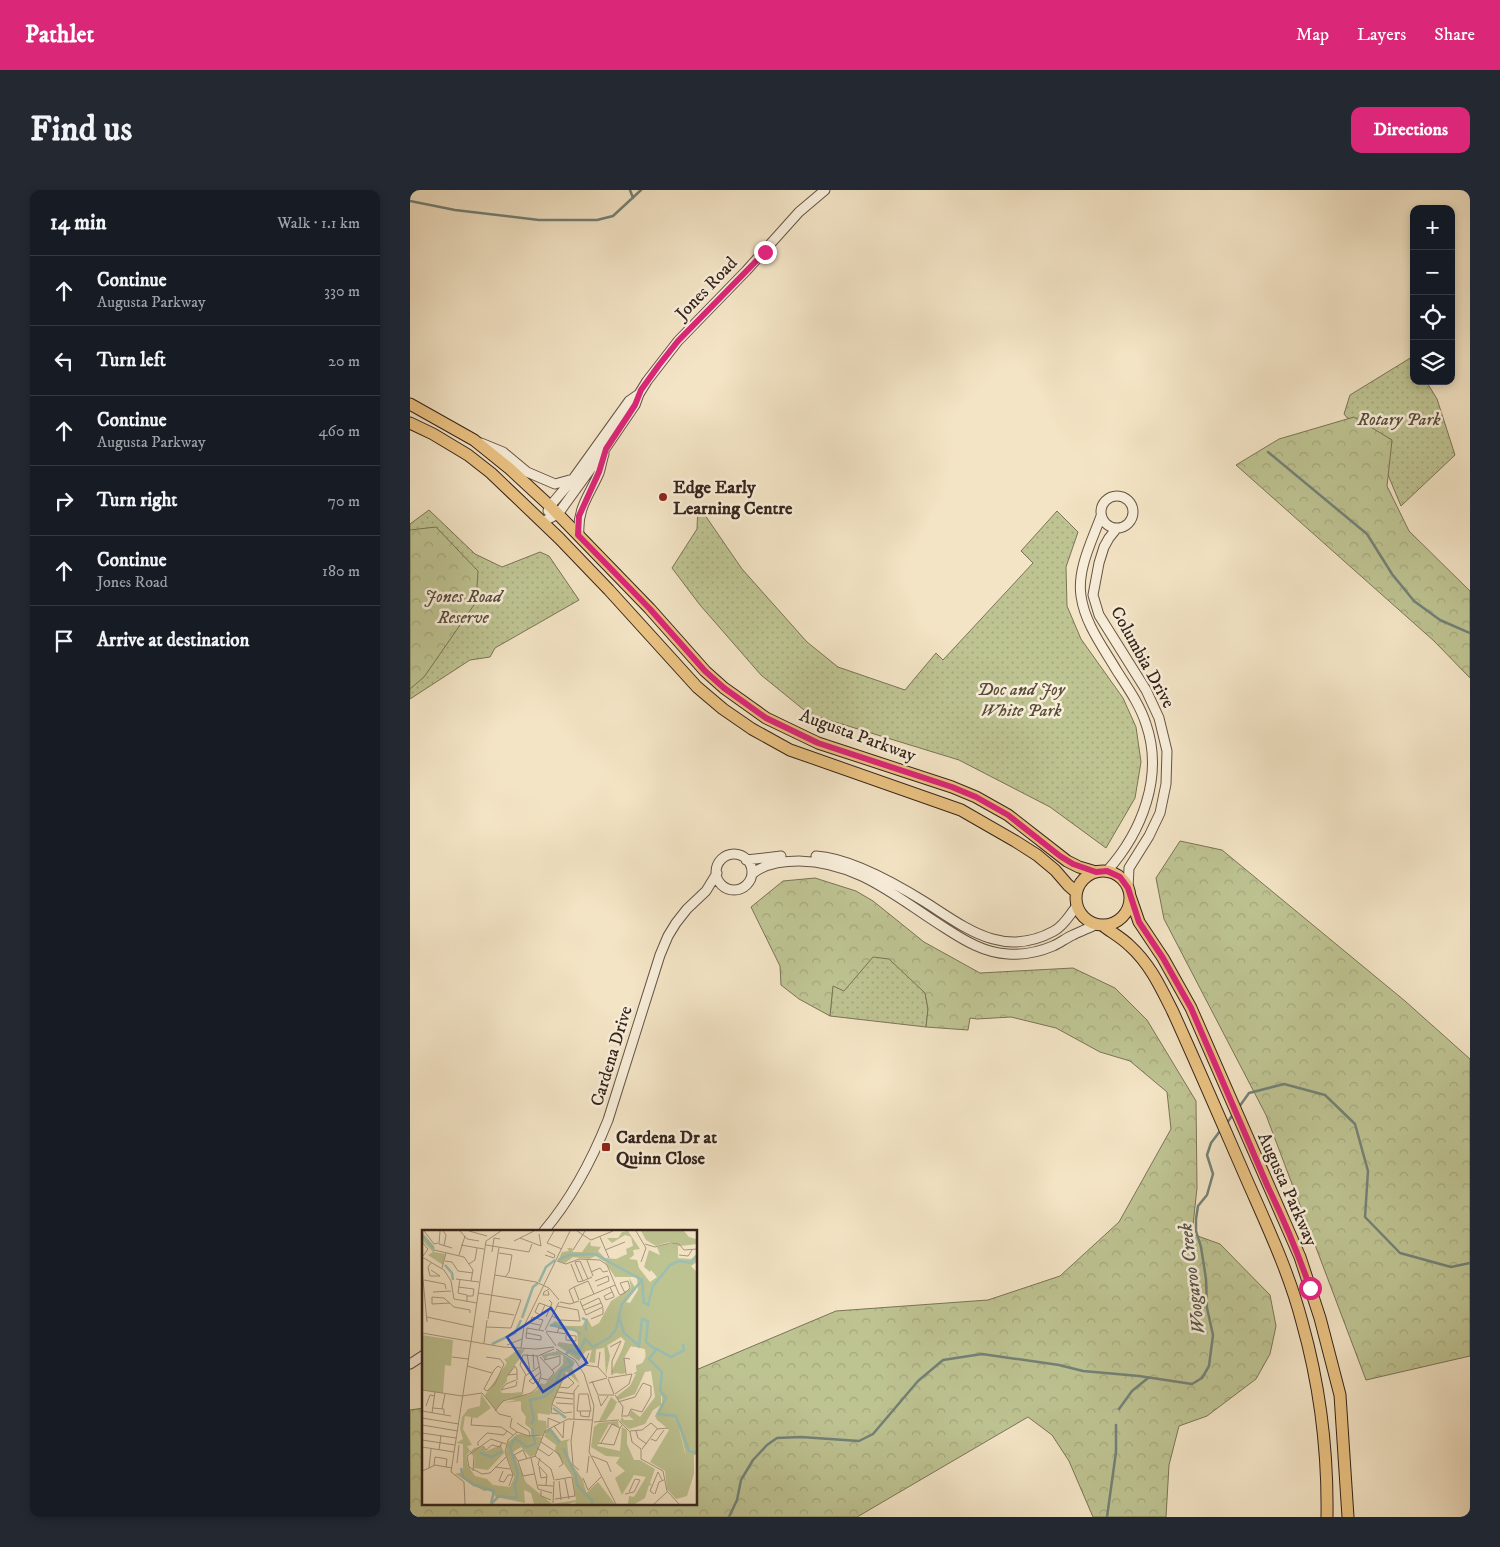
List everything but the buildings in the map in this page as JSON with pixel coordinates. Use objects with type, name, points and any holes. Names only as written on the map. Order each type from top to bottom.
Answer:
[{"type":"main road","points":[[410,404],[474,440],[510,469],[554,510]]},
{"type":"main road","points":[[410,423],[468,455],[491,473],[542,522]]},
{"type":"main road","name":"Augusta Parkway","points":[[554,510],[650,609],[705,671],[724,688],[766,718],[818,743],[952,787],[976,797],[1008,815],[1066,860],[1079,867],[1102,871]]},
{"type":"main road","name":"Augusta Parkway","points":[[542,522],[610,590],[697,687],[730,714],[752,729],[790,750],[961,810],[1037,855],[1076,892]]},
{"type":"main road","points":[[1102,871],[1120,877],[1129,892],[1126,913],[1119,920],[1111,924],[1100,925],[1089,921],[1082,915],[1077,906],[1076,892],[1083,879],[1089,874],[1102,871]]},
{"type":"main road","name":"Augusta Parkway","points":[[1129,892],[1144,932],[1163,958],[1191,1008],[1302,1266],[1320,1318],[1340,1395],[1348,1517]]},
{"type":"main road","name":"Augusta Parkway","points":[[1100,925],[1129,944],[1157,980],[1206,1085],[1281,1258],[1310,1350],[1324,1436],[1327,1474],[1327,1517]]},
{"type":"street","name":"Jones Road","points":[[542,522],[606,449],[635,405],[639,394],[678,341],[758,258],[799,212],[825,190]]},
{"type":"street","name":"Jones Road","points":[[554,510],[573,479],[629,400],[639,394]]},
{"type":"street","points":[[474,440],[503,452],[527,472],[555,484],[573,479]]},
{"type":"street","points":[[578,535],[579,516],[599,472],[606,449]]},
{"type":"street","points":[[1116,495],[1126,498],[1132,508],[1132,518],[1126,526],[1118,528],[1109,526],[1102,520],[1101,516],[1101,507],[1106,500],[1116,495]]},
{"type":"street","name":"Columbia Drive","points":[[1101,516],[1085,560],[1081,577],[1081,595],[1087,621],[1134,697],[1146,724],[1152,755],[1151,783],[1145,808],[1137,827],[1116,861],[1102,871]]},
{"type":"street","name":"Columbia Drive","points":[[1118,528],[1108,538],[1104,547],[1093,595],[1099,615],[1146,690],[1159,718],[1166,751],[1166,784],[1160,813],[1149,836],[1129,868],[1129,892]]},
{"type":"street","points":[[706,891],[724,887],[734,890],[744,888],[752,874],[752,868],[746,860],[737,855],[727,856],[719,863],[716,873],[724,887]]},
{"type":"street","points":[[746,860],[802,855],[820,856],[843,861],[860,867],[923,901],[967,930],[991,940],[1024,942],[1041,937],[1056,931],[1066,922],[1070,913],[1077,906]]},
{"type":"street","points":[[752,874],[770,864],[785,861],[822,863],[846,869],[874,882],[958,936],[984,950],[997,953],[1025,953],[1041,950],[1100,925]]},
{"type":"street","name":"Cardena Drive","points":[[545,1230],[567,1201],[599,1144],[668,936],[687,909],[706,891],[716,873]]},
{"type":"street","points":[[410,1364],[422,1356]]},
{"type":"green space","name":"Rotary Park","points":[[1410,358],[1410,385],[1428,385],[1437,399],[1455,455],[1401,506],[1381,458],[1344,414],[1350,395]]},
{"type":"green space","points":[[1354,417],[1392,440],[1387,486],[1409,531],[1470,591],[1470,678],[1434,641],[1236,465],[1279,439]]},
{"type":"green space","name":"Doc and Joy White Park","points":[[698,505],[742,569],[807,642],[838,667],[905,690],[936,653],[943,660],[1033,563],[1021,551],[1057,511],[1078,532],[1066,567],[1067,606],[1081,639],[1123,698],[1136,727],[1141,762],[1135,798],[1106,848],[1050,807],[959,760],[809,714],[761,675],[700,605],[672,568],[697,529]]},
{"type":"green space","name":"Jones Road Reserve","points":[[429,510],[475,554],[502,567],[540,552],[549,556],[579,600],[495,648],[490,657],[470,660],[410,699],[410,524]]},
{"type":"green space","points":[[436,527],[478,571],[476,602],[424,677],[410,689],[410,530]]},
{"type":"green space","points":[[1180,841],[1222,850],[1405,1001],[1470,1059],[1470,1356],[1366,1380],[1266,1115],[1164,919],[1156,878]]},
{"type":"green space","points":[[815,878],[856,891],[873,901],[924,942],[980,973],[1073,968],[1115,988],[1147,1020],[1196,1101],[1197,1188],[1192,1234],[1220,1244],[1270,1295],[1276,1326],[1270,1354],[1256,1379],[1207,1416],[1179,1426],[1169,1465],[1166,1517],[1093,1517],[1069,1461],[1052,1435],[1028,1417],[857,1517],[410,1517],[410,1410],[422,1408],[422,1504],[698,1504],[698,1369],[836,1311],[988,1300],[1060,1276],[1119,1222],[1171,1129],[1167,1092],[1130,1061],[1100,1052],[1056,1028],[1011,1017],[970,1018],[968,1030],[926,1027],[928,1009],[925,993],[889,959],[873,957],[844,991],[833,986],[830,1016],[799,999],[781,985],[780,966],[751,907],[783,881]]},
{"type":"green space","points":[[863,912],[921,970],[928,1009],[926,1027],[830,1016],[835,959]]},
{"type":"waterway","points":[[630,190],[633,198]]},
{"type":"waterway","points":[[410,201],[455,210],[539,220],[597,220],[613,216],[641,190]]},
{"type":"waterway","points":[[1268,452],[1367,534],[1392,574],[1414,601],[1440,620],[1470,633]]},
{"type":"waterway","name":"Woogaroo Creek","points":[[1239,1107],[1249,1093],[1284,1084],[1325,1095],[1355,1124],[1368,1171],[1365,1217],[1400,1253],[1451,1267],[1470,1263]]},
{"type":"waterway","name":"Woogaroo Creek","points":[[1227,1123],[1234,1113]]},
{"type":"waterway","name":"Woogaroo Creek","points":[[729,1517],[737,1500],[741,1480],[753,1460],[767,1445],[777,1438],[801,1437],[859,1441],[873,1434],[918,1381],[943,1360],[982,1354],[1059,1365],[1083,1371],[1139,1376],[1192,1384],[1202,1378],[1209,1366],[1213,1335],[1207,1308],[1206,1279],[1201,1247],[1196,1231],[1196,1219],[1198,1206],[1207,1195],[1213,1174],[1207,1155],[1211,1143],[1220,1131]]},
{"type":"waterway","points":[[1119,1409],[1132,1391],[1148,1378]]},
{"type":"waterway","points":[[1107,1517],[1116,1452],[1116,1425]]},
{"type":"place","name":"Edge Early Learning Centre","points":[[663,497]]},
{"type":"place","name":"Cardena Dr at Quinn Close","points":[[606,1147]]},
{"type":"route","points":[[765,252],[678,341],[641,390],[635,405],[606,449],[599,472],[584,501],[579,516],[578,535],[650,609],[705,671],[724,688],[766,718],[818,743],[952,787],[976,797],[1008,815],[1073,864],[1096,872],[1107,871],[1114,873],[1125,882],[1144,932],[1163,958],[1191,1008],[1220,1078],[1300,1257],[1310,1288]]}]
